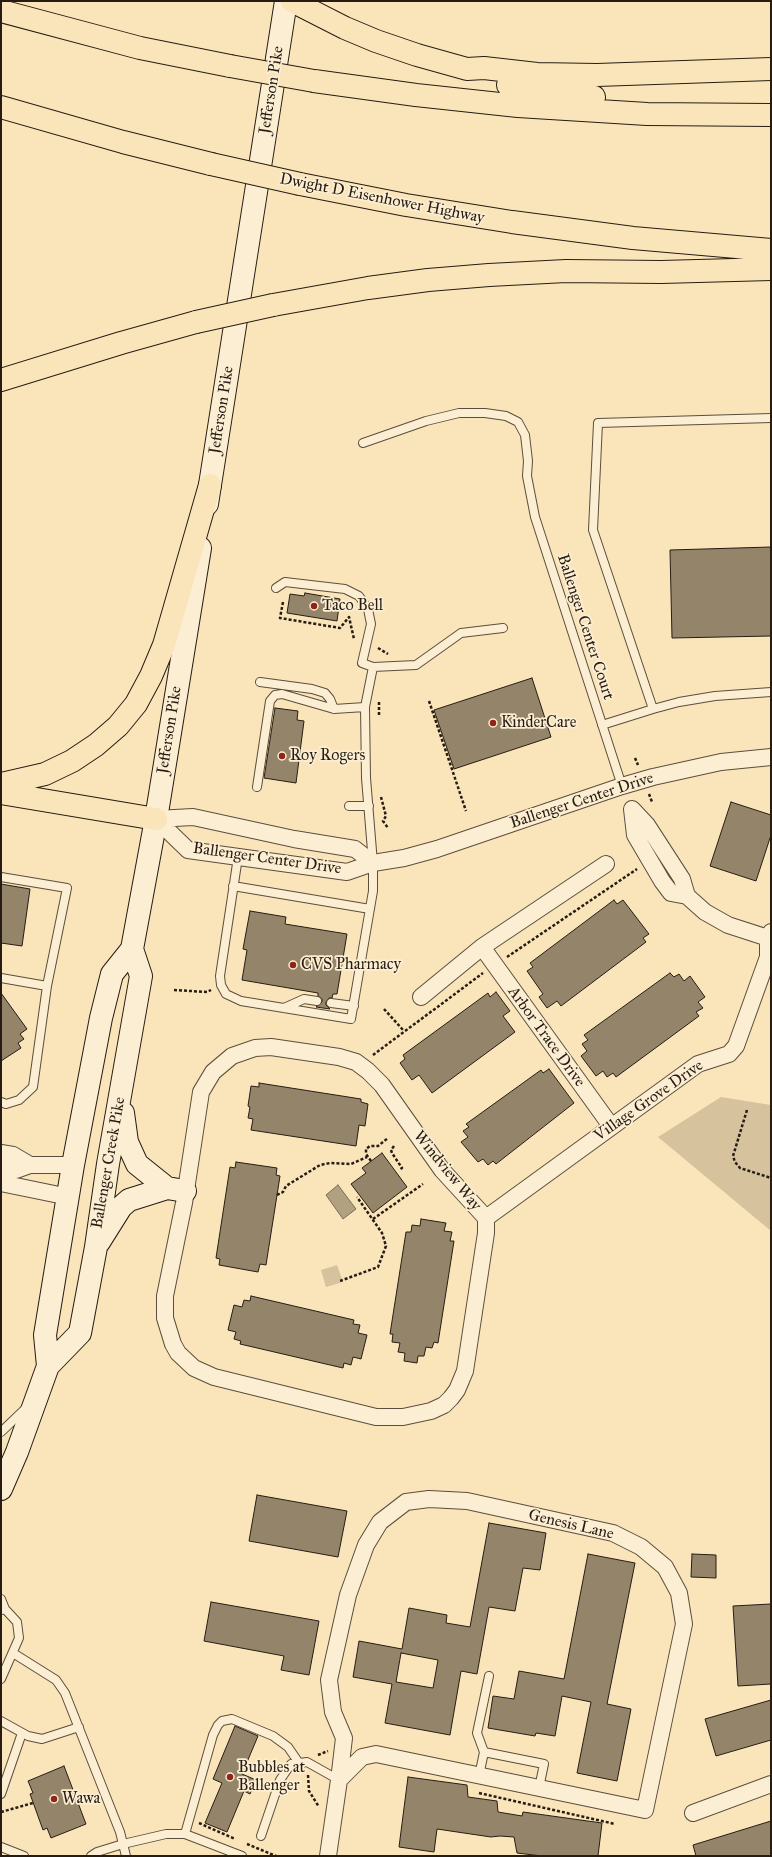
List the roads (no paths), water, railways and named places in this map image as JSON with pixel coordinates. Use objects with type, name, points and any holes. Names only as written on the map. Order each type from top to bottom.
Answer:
[{"type":"highway","points":[[292,1],[322,17],[382,43],[417,56],[467,69],[484,68],[537,74],[597,75],[771,69]]},
{"type":"highway","points":[[1,11],[140,48],[314,81],[416,95],[518,106],[647,114],[771,115]]},
{"type":"highway","points":[[467,69],[482,80],[535,89],[734,115]]},
{"type":"highway","name":"Dwight D Eisenhower Highway","points":[[1,107],[122,142],[211,164],[300,184],[406,205],[512,222],[633,238],[771,250]]},
{"type":"highway","points":[[1,380],[121,343],[196,322],[272,305],[368,288],[428,280],[566,271],[661,272],[771,269]]},
{"type":"highway","points":[[1,784],[45,774],[72,761],[96,745],[118,726],[136,704],[151,676],[164,645],[210,485]]},
{"type":"highway","points":[[1,793],[156,819]]},
{"type":"main road","name":"Jefferson Pike","points":[[156,819],[286,1]]},
{"type":"main road","name":"Ballenger Creek Pike","points":[[48,1366],[44,1335],[73,1165],[101,1018],[112,974],[132,949],[156,819]]},
{"type":"main road","name":"Ballenger Creek Pike","points":[[1,1489],[48,1366],[80,1333],[96,1247],[108,1164],[141,976],[132,949]]},
{"type":"main road","points":[[121,1096],[128,1142],[137,1164],[176,1189]]},
{"type":"main road","points":[[96,1247],[122,1207],[129,1200],[176,1189]]},
{"type":"street","name":"Ballenger Center Drive","points":[[156,819],[188,850],[347,872],[373,863],[404,858],[437,849],[622,786],[685,769],[714,763],[771,757]]},
{"type":"street","points":[[622,786],[632,809],[647,825],[682,879],[687,896],[705,912],[728,925],[770,936]]},
{"type":"street","name":"Ballenger Center Drive","points":[[156,819],[193,817],[294,839],[355,849],[373,863]]},
{"type":"street","points":[[421,997],[482,947],[606,864]]},
{"type":"street","name":"Village Grove Drive","points":[[486,1218],[698,1064],[725,1056],[736,1046],[768,957],[770,936]]},
{"type":"street","name":"Arbor Trace Drive","points":[[482,947],[611,1126]]},
{"type":"street","name":"Windview Way","points":[[271,1047],[339,1057],[356,1062],[368,1071],[382,1085],[442,1170],[486,1218],[486,1233],[465,1371],[457,1390],[444,1405],[431,1411],[403,1417],[376,1417],[214,1377],[194,1368],[178,1353],[173,1344],[165,1318],[165,1296],[176,1189],[198,1100],[204,1085],[218,1065],[232,1056],[255,1048],[271,1047]]},
{"type":"street","points":[[1,1153],[13,1155],[30,1165]]},
{"type":"street","points":[[1,1167],[16,1170],[30,1165],[73,1165]]},
{"type":"street","points":[[1,1183],[68,1197]]},
{"type":"street","name":"Genesis Lane","points":[[429,1499],[467,1501],[613,1533],[641,1547],[665,1567],[679,1593],[684,1624],[645,1810],[540,1788],[478,1781],[376,1754],[362,1757],[339,1780],[344,1738],[332,1712],[329,1680],[348,1595],[366,1545],[380,1522],[406,1502],[429,1499]]},
{"type":"street","points":[[328,1856],[339,1780]]},
{"type":"street","points":[[693,1813],[771,1784]]},
{"type":"lane","name":"Ballenger Center Court","points":[[363,443],[426,421],[459,413],[485,413],[506,416],[518,422],[525,435],[528,461],[527,476],[535,517],[622,786]]},
{"type":"lane","points":[[653,709],[593,530],[598,423],[771,418]]},
{"type":"lane","points":[[276,588],[285,582],[344,589],[359,596],[368,609],[371,624],[362,663],[373,667],[416,665],[461,633],[503,628]]},
{"type":"lane","points":[[238,857],[220,976],[221,985],[226,994],[241,1001],[351,1019],[373,891],[373,863],[368,806],[365,707],[373,667]]},
{"type":"lane","points":[[260,682],[312,689],[325,693],[330,699],[334,709]]},
{"type":"lane","points":[[602,725],[653,709],[715,696],[771,692]]},
{"type":"lane","points":[[257,787],[270,701],[275,695],[282,694],[334,709],[365,707]]},
{"type":"lane","points":[[349,806],[368,806]]},
{"type":"lane","points":[[1,877],[67,888],[47,986],[32,1087],[19,1100],[6,1104],[1,1102]]},
{"type":"lane","points":[[233,886],[370,909]]},
{"type":"lane","points":[[1,978],[47,986]]},
{"type":"lane","points":[[284,1008],[304,999],[317,1001]]},
{"type":"lane","points":[[331,1003],[354,1006]]},
{"type":"lane","points":[[1,1432],[36,1399]]},
{"type":"lane","points":[[1,1599],[3,1610],[17,1622],[19,1630],[19,1638],[1,1679]]},
{"type":"lane","points":[[13,1653],[56,1680],[65,1693],[123,1844],[126,1856]]},
{"type":"lane","points":[[478,1781],[484,1752],[477,1733],[489,1676]]},
{"type":"lane","points":[[185,1834],[213,1735],[218,1725],[222,1721],[232,1719],[272,1736],[288,1747],[299,1763]]},
{"type":"lane","points":[[1,1721],[28,1736],[42,1739],[79,1727]]},
{"type":"lane","points":[[1,1794],[22,1733]]},
{"type":"lane","points":[[484,1752],[544,1764],[540,1788]]},
{"type":"lane","points":[[261,1836],[280,1780],[291,1764],[307,1762],[339,1780]]},
{"type":"lane","points":[[91,1856],[97,1852],[123,1844],[166,1834],[185,1834],[242,1856]]},
{"type":"lane","points":[[1,1846],[24,1856]]},
{"type":"place","name":"Taco Bell","points":[[314,606]]},
{"type":"place","name":"KinderCare","points":[[493,723]]},
{"type":"place","name":"Roy Rogers","points":[[282,756]]},
{"type":"place","name":"CVS Pharmacy","points":[[293,965]]},
{"type":"place","name":"Bubbles at Ballenger","points":[[230,1777]]},
{"type":"place","name":"Wawa","points":[[54,1799]]}]
